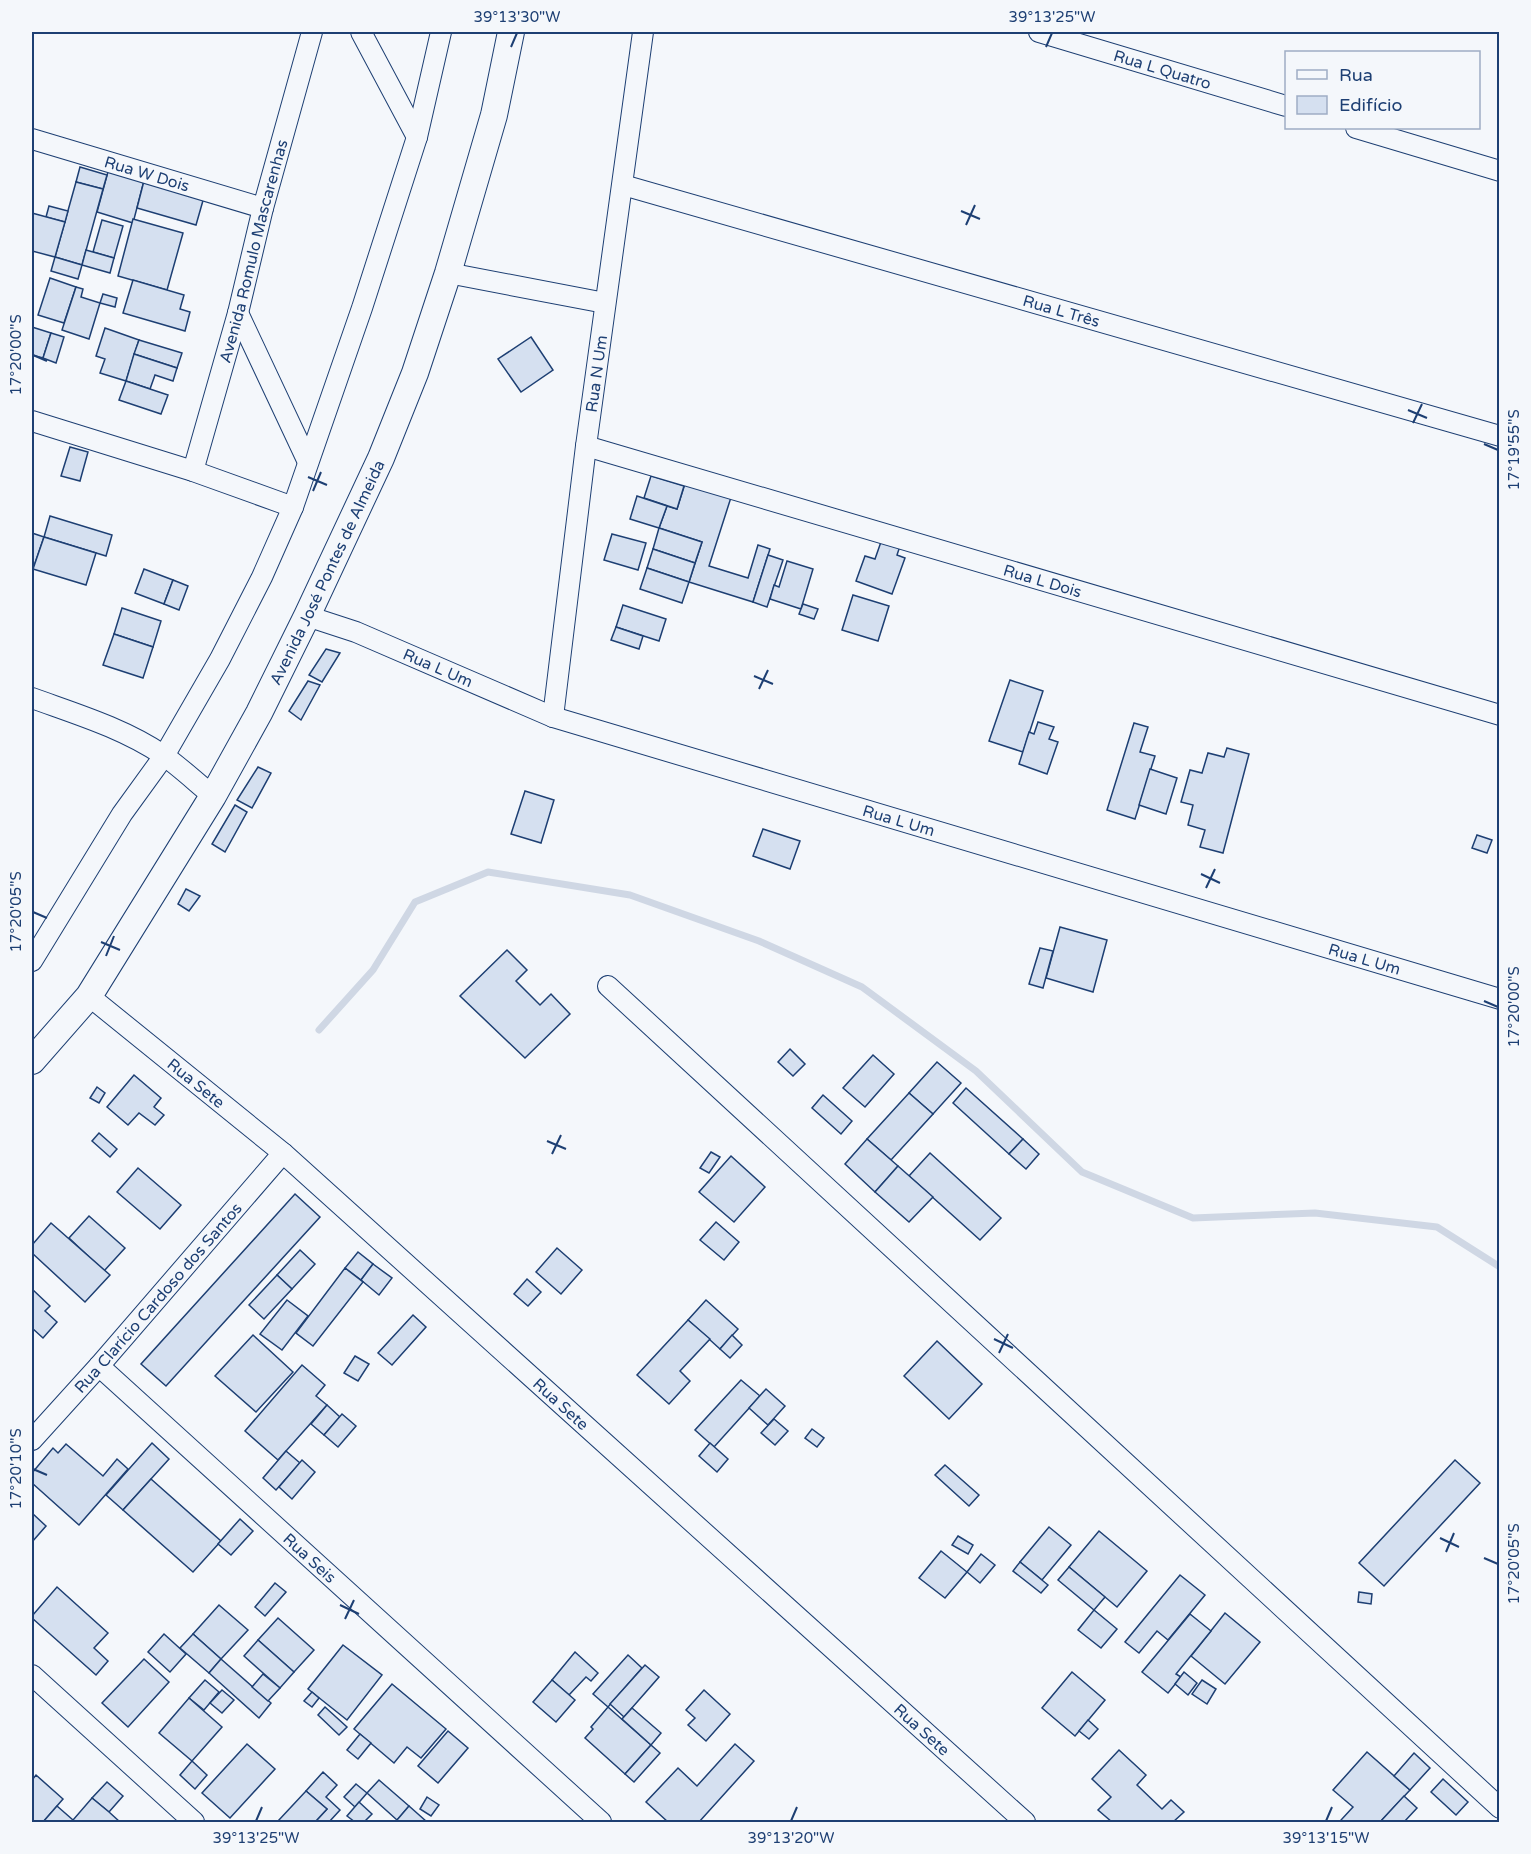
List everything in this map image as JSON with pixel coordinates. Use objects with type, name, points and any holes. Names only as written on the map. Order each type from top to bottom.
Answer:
[{"type":"street","name":"Avenida Romulo Mascarenhas","points":[[193,471],[238,313],[263,207],[312,32]]},
{"type":"street","points":[[362,32],[417,137]]},
{"type":"street","points":[[32,962],[122,814],[164,756],[220,659],[262,576],[293,507],[362,308],[417,137],[441,32]]},
{"type":"street","name":"Avenida José Pontes de Almeida","points":[[32,1061],[88,996],[213,796],[259,713],[381,458],[415,373],[448,273],[494,115],[511,32]]},
{"type":"street","name":"Rua N Um","points":[[553,717],[586,446],[643,32]]},
{"type":"street","name":"Rua L Quatro","points":[[1039,32],[1285,105]]},
{"type":"street","points":[[1359,129],[1500,171]]},
{"type":"street","name":"Rua W Dois","points":[[32,139],[263,207]]},
{"type":"street","name":"Rua L Três","points":[[623,185],[1500,436]]},
{"type":"street","points":[[448,273],[605,303]]},
{"type":"street","points":[[238,313],[308,462]]},
{"type":"street","points":[[32,421],[193,471],[293,507]]},
{"type":"street","name":"Rua L Dois","points":[[586,446],[1500,716]]},
{"type":"street","name":"Rua L Um","points":[[307,616],[356,633],[553,717],[1500,999]]},
{"type":"street","points":[[32,698],[106,725],[164,756],[213,796]]},
{"type":"street","points":[[608,986],[1500,1808]]},
{"type":"street","name":"Rua Sete","points":[[88,996],[282,1153],[1025,1822]]},
{"type":"street","name":"Rua Clarício Cardoso dos Santos","points":[[32,1440],[99,1366],[282,1153]]},
{"type":"street","name":"Rua Seis","points":[[99,1366],[601,1822]]},
{"type":"street","points":[[32,1675],[194,1822]]},
{"type":"building","points":[[112,157],[146,173],[133,223],[97,212]]},
{"type":"building","points":[[80,167],[107,175],[103,189],[76,182]]},
{"type":"building","points":[[146,173],[206,190],[196,225],[137,208]]},
{"type":"building","points":[[76,182],[103,189],[82,265],[55,257]]},
{"type":"building","points":[[49,206],[68,211],[65,222],[46,217]]},
{"type":"building","points":[[32,213],[65,222],[55,257],[32,251]]},
{"type":"building","points":[[133,219],[183,233],[167,290],[118,276]]},
{"type":"building","points":[[102,220],[123,226],[114,258],[93,252]]},
{"type":"building","points":[[86,250],[114,258],[110,273],[82,265]]},
{"type":"building","points":[[55,257],[82,265],[78,279],[51,271]]},
{"type":"building","points":[[50,278],[76,287],[64,323],[38,315]]},
{"type":"building","points":[[133,280],[184,295],[180,309],[190,312],[185,331],[123,313]]},
{"type":"building","points":[[76,287],[83,289],[81,297],[100,303],[89,339],[62,330]]},
{"type":"building","points":[[103,294],[117,298],[115,307],[100,303]]},
{"type":"building","points":[[32,327],[51,333],[43,358],[32,355]]},
{"type":"building","points":[[105,328],[139,340],[126,381],[100,373],[105,359],[96,356]]},
{"type":"building","points":[[51,333],[64,337],[56,363],[43,358]]},
{"type":"building","points":[[531,337],[553,370],[521,392],[498,359]]},
{"type":"building","points":[[139,340],[182,353],[177,368],[134,354]]},
{"type":"building","points":[[134,354],[177,368],[173,381],[155,375],[150,389],[126,381]]},
{"type":"building","points":[[126,381],[168,395],[161,414],[119,400]]},
{"type":"building","points":[[70,447],[88,452],[80,481],[61,476]]},
{"type":"building","points":[[688,474],[734,488],[709,566],[748,578],[758,545],[770,549],[753,602],[689,582],[702,542],[659,528],[667,506],[677,509]]},
{"type":"building","points":[[651,476],[684,486],[677,509],[644,498]]},
{"type":"building","points":[[637,496],[667,506],[659,528],[630,519]]},
{"type":"building","points":[[50,516],[112,535],[106,556],[44,537]]},
{"type":"building","points":[[659,528],[702,542],[695,563],[653,549]]},
{"type":"building","points":[[32,533],[44,537],[33,569],[32,569]]},
{"type":"building","points":[[612,534],[646,543],[638,570],[604,560]]},
{"type":"building","points":[[44,537],[96,553],[86,585],[33,569]]},
{"type":"building","points":[[882,539],[900,546],[897,555],[905,558],[892,594],[856,581],[865,556],[875,559]]},
{"type":"building","points":[[653,549],[695,563],[689,582],[647,568]]},
{"type":"building","points":[[768,555],[783,560],[767,607],[753,602]]},
{"type":"building","points":[[787,561],[813,569],[801,609],[770,599],[774,585],[779,587]]},
{"type":"building","points":[[647,568],[689,582],[682,603],[640,589]]},
{"type":"building","points":[[144,569],[173,580],[164,604],[135,593]]},
{"type":"building","points":[[173,580],[188,586],[179,610],[164,604]]},
{"type":"building","points":[[853,595],[889,606],[878,641],[842,630]]},
{"type":"building","points":[[803,604],[818,609],[814,619],[799,614]]},
{"type":"building","points":[[623,605],[666,619],[659,641],[616,627]]},
{"type":"building","points":[[122,608],[161,621],[153,647],[114,634]]},
{"type":"building","points":[[616,627],[643,636],[639,649],[611,640]]},
{"type":"building","points":[[114,634],[153,647],[143,678],[103,665]]},
{"type":"building","points":[[326,649],[340,653],[322,682],[309,675]]},
{"type":"building","points":[[1010,680],[1043,691],[1023,752],[989,741]]},
{"type":"building","points":[[308,681],[320,685],[301,720],[289,711]]},
{"type":"building","points":[[1038,722],[1054,727],[1049,739],[1058,742],[1047,774],[1019,764],[1029,732],[1034,734]]},
{"type":"building","points":[[1134,723],[1148,727],[1140,752],[1155,756],[1135,819],[1107,810]]},
{"type":"building","points":[[1227,748],[1249,754],[1223,853],[1200,847],[1205,830],[1188,825],[1193,805],[1181,802],[1190,770],[1202,773],[1208,753],[1224,757]]},
{"type":"building","points":[[258,767],[271,773],[252,808],[237,800]]},
{"type":"building","points":[[1150,769],[1177,778],[1166,814],[1139,805]]},
{"type":"building","points":[[525,791],[554,800],[541,843],[511,834]]},
{"type":"building","points":[[235,805],[247,812],[225,852],[212,844]]},
{"type":"building","points":[[763,829],[800,841],[790,869],[753,856]]},
{"type":"building","points":[[1477,835],[1492,840],[1487,853],[1472,848]]},
{"type":"building","points":[[186,889],[200,896],[189,911],[178,904]]},
{"type":"building","points":[[1060,927],[1107,940],[1093,992],[1046,978]]},
{"type":"building","points":[[1040,948],[1053,951],[1043,988],[1029,984]]},
{"type":"building","points":[[507,950],[527,970],[516,981],[540,1005],[551,994],[570,1014],[525,1058],[460,996]]},
{"type":"building","points":[[790,1049],[805,1064],[793,1076],[778,1062]]},
{"type":"building","points":[[873,1055],[894,1074],[865,1107],[843,1088]]},
{"type":"building","points":[[937,1062],[961,1083],[933,1114],[909,1093]]},
{"type":"building","points":[[134,1075],[161,1098],[154,1107],[164,1115],[155,1125],[139,1113],[128,1125],[107,1107]]},
{"type":"building","points":[[97,1087],[105,1093],[99,1103],[90,1098]]},
{"type":"building","points":[[966,1088],[1023,1139],[1009,1154],[953,1103]]},
{"type":"building","points":[[909,1093],[933,1114],[891,1160],[867,1139]]},
{"type":"building","points":[[823,1095],[852,1121],[841,1134],[812,1108]]},
{"type":"building","points":[[99,1133],[117,1149],[110,1157],[92,1141]]},
{"type":"building","points":[[867,1139],[898,1166],[875,1192],[845,1164]]},
{"type":"building","points":[[1023,1139],[1039,1154],[1026,1169],[1009,1154]]},
{"type":"building","points":[[711,1152],[720,1157],[709,1173],[700,1168]]},
{"type":"building","points":[[930,1153],[1001,1218],[980,1240],[909,1176]]},
{"type":"building","points":[[731,1156],[765,1187],[734,1222],[699,1192]]},
{"type":"building","points":[[898,1166],[933,1197],[909,1222],[875,1192]]},
{"type":"building","points":[[138,1168],[181,1205],[160,1229],[117,1192]]},
{"type":"building","points":[[295,1194],[320,1217],[166,1386],[141,1364]]},
{"type":"building","points":[[89,1216],[125,1248],[104,1271],[69,1238]]},
{"type":"building","points":[[716,1222],[739,1242],[724,1260],[700,1240]]},
{"type":"building","points":[[51,1223],[110,1275],[85,1302],[32,1253],[32,1245]]},
{"type":"building","points":[[557,1248],[582,1270],[561,1294],[536,1272]]},
{"type":"building","points":[[300,1250],[315,1264],[292,1289],[277,1275]]},
{"type":"building","points":[[358,1252],[373,1264],[361,1280],[345,1268]]},
{"type":"building","points":[[373,1264],[392,1278],[379,1295],[361,1280]]},
{"type":"building","points":[[345,1268],[363,1282],[313,1346],[296,1333]]},
{"type":"building","points":[[277,1275],[292,1289],[264,1319],[249,1305]]},
{"type":"building","points":[[527,1279],[541,1292],[528,1306],[514,1294]]},
{"type":"building","points":[[32,1289],[50,1306],[45,1311],[57,1322],[43,1338],[32,1328]]},
{"type":"building","points":[[287,1300],[308,1316],[282,1350],[260,1334]]},
{"type":"building","points":[[706,1300],[738,1329],[720,1349],[688,1320]]},
{"type":"building","points":[[413,1315],[426,1327],[392,1365],[378,1353]]},
{"type":"building","points":[[688,1320],[710,1339],[680,1371],[690,1381],[669,1404],[637,1375]]},
{"type":"building","points":[[253,1335],[293,1372],[256,1412],[215,1376]]},
{"type":"building","points":[[732,1335],[742,1345],[730,1358],[720,1349]]},
{"type":"building","points":[[937,1341],[982,1384],[949,1419],[904,1376]]},
{"type":"building","points":[[355,1356],[369,1364],[358,1381],[344,1373]]},
{"type":"building","points":[[302,1365],[325,1385],[316,1396],[327,1405],[278,1460],[245,1431]]},
{"type":"building","points":[[741,1380],[760,1396],[714,1447],[695,1430]]},
{"type":"building","points":[[766,1389],[785,1406],[768,1425],[749,1408]]},
{"type":"building","points":[[327,1405],[340,1417],[324,1435],[311,1424]]},
{"type":"building","points":[[342,1414],[356,1426],[338,1447],[324,1435]]},
{"type":"building","points":[[774,1419],[788,1431],[775,1445],[761,1433]]},
{"type":"building","points":[[812,1429],[824,1438],[817,1447],[805,1438]]},
{"type":"building","points":[[152,1443],[169,1459],[123,1510],[106,1495]]},
{"type":"building","points":[[710,1443],[728,1459],[717,1472],[699,1456]]},
{"type":"building","points":[[66,1444],[103,1476],[117,1459],[128,1469],[79,1525],[32,1483],[32,1473],[53,1448],[58,1453]]},
{"type":"building","points":[[286,1451],[300,1463],[276,1490],[263,1478]]},
{"type":"building","points":[[302,1460],[315,1472],[292,1499],[279,1487]]},
{"type":"building","points":[[1455,1460],[1480,1483],[1384,1586],[1359,1563]]},
{"type":"building","points":[[945,1465],[979,1495],[969,1506],[935,1475]]},
{"type":"building","points":[[151,1479],[221,1541],[193,1572],[123,1510]]},
{"type":"building","points":[[32,1513],[46,1526],[32,1542]]},
{"type":"building","points":[[240,1519],[253,1531],[231,1555],[218,1544]]},
{"type":"building","points":[[1049,1527],[1071,1545],[1042,1580],[1020,1562]]},
{"type":"building","points":[[1099,1531],[1147,1571],[1117,1607],[1069,1567]]},
{"type":"building","points":[[958,1536],[973,1545],[968,1554],[952,1545]]},
{"type":"building","points":[[941,1551],[967,1572],[945,1598],[919,1578]]},
{"type":"building","points":[[981,1554],[995,1565],[980,1583],[967,1572]]},
{"type":"building","points":[[1020,1562],[1048,1585],[1041,1593],[1013,1571]]},
{"type":"building","points":[[1069,1567],[1105,1597],[1094,1610],[1058,1580]]},
{"type":"building","points":[[1180,1575],[1205,1595],[1168,1640],[1157,1631],[1139,1653],[1125,1642]]},
{"type":"building","points":[[275,1583],[286,1592],[265,1616],[255,1607]]},
{"type":"building","points":[[57,1587],[108,1633],[94,1648],[108,1661],[96,1675],[32,1618]]},
{"type":"building","points":[[1359,1592],[1372,1594],[1371,1604],[1358,1602]]},
{"type":"building","points":[[219,1605],[248,1630],[221,1659],[193,1634]]},
{"type":"building","points":[[1094,1610],[1117,1629],[1101,1648],[1078,1630]]},
{"type":"building","points":[[1225,1613],[1260,1642],[1225,1684],[1191,1656]]},
{"type":"building","points":[[1190,1614],[1211,1631],[1176,1674],[1181,1677],[1168,1693],[1142,1672]]},
{"type":"building","points":[[278,1618],[314,1650],[294,1672],[258,1640]]},
{"type":"building","points":[[164,1634],[186,1654],[170,1672],[148,1652]]},
{"type":"building","points":[[193,1634],[221,1659],[209,1673],[180,1648]]},
{"type":"building","points":[[258,1640],[294,1672],[280,1688],[244,1656]]},
{"type":"building","points":[[343,1645],[382,1675],[347,1720],[308,1689]]},
{"type":"building","points":[[575,1652],[598,1673],[591,1681],[586,1677],[569,1695],[552,1680]]},
{"type":"building","points":[[628,1655],[642,1668],[608,1707],[593,1694]]},
{"type":"building","points":[[144,1659],[169,1682],[128,1727],[102,1703]]},
{"type":"building","points":[[221,1659],[271,1703],[259,1718],[209,1673]]},
{"type":"building","points":[[645,1665],[659,1677],[624,1717],[610,1704]]},
{"type":"building","points":[[1072,1672],[1105,1700],[1075,1736],[1042,1708]]},
{"type":"building","points":[[1184,1672],[1197,1683],[1188,1695],[1175,1684]]},
{"type":"building","points":[[263,1674],[280,1688],[268,1701],[252,1687]]},
{"type":"building","points":[[205,1680],[219,1692],[204,1710],[189,1698]]},
{"type":"building","points":[[552,1680],[575,1700],[556,1722],[533,1702]]},
{"type":"building","points":[[1202,1680],[1216,1689],[1207,1704],[1192,1694]]},
{"type":"building","points":[[392,1684],[446,1729],[421,1758],[407,1747],[394,1763],[354,1729]]},
{"type":"building","points":[[222,1690],[234,1700],[222,1713],[210,1703]]},
{"type":"building","points":[[704,1690],[730,1714],[706,1741],[688,1725],[695,1718],[686,1710]]},
{"type":"building","points":[[312,1692],[319,1698],[312,1707],[304,1701]]},
{"type":"building","points":[[189,1698],[222,1727],[192,1761],[159,1733]]},
{"type":"building","points":[[325,1707],[347,1727],[339,1735],[318,1715]]},
{"type":"building","points":[[608,1707],[651,1745],[625,1774],[585,1738]]},
{"type":"building","points":[[632,1708],[661,1733],[651,1745],[622,1719]]},
{"type":"building","points":[[1088,1720],[1098,1729],[1089,1739],[1079,1731]]},
{"type":"building","points":[[448,1731],[468,1748],[438,1783],[418,1766]]},
{"type":"building","points":[[360,1734],[371,1743],[358,1759],[347,1750]]},
{"type":"building","points":[[247,1744],[275,1769],[230,1818],[202,1793]]},
{"type":"building","points":[[735,1744],[754,1761],[699,1822],[668,1822],[646,1802],[678,1768],[697,1786]]},
{"type":"building","points":[[651,1745],[660,1753],[634,1782],[625,1774]]},
{"type":"building","points":[[1119,1750],[1146,1775],[1137,1785],[1162,1809],[1171,1800],[1184,1812],[1173,1822],[1112,1822],[1098,1810],[1111,1797],[1092,1779]]},
{"type":"building","points":[[1367,1752],[1410,1790],[1380,1822],[1344,1822],[1341,1820],[1353,1807],[1333,1790]]},
{"type":"building","points":[[1414,1753],[1430,1768],[1410,1790],[1394,1776]]},
{"type":"building","points":[[192,1761],[207,1775],[195,1789],[180,1775]]},
{"type":"building","points":[[323,1772],[337,1785],[326,1797],[340,1810],[329,1822],[315,1822],[327,1809],[306,1791]]},
{"type":"building","points":[[36,1775],[63,1799],[43,1822],[32,1822],[32,1780]]},
{"type":"building","points":[[1443,1779],[1468,1802],[1456,1815],[1431,1792]]},
{"type":"building","points":[[379,1780],[409,1806],[397,1820],[367,1793]]},
{"type":"building","points":[[107,1782],[123,1796],[109,1812],[92,1798]]},
{"type":"building","points":[[356,1784],[367,1793],[355,1807],[344,1797]]},
{"type":"building","points":[[306,1791],[327,1809],[315,1822],[278,1821]]},
{"type":"building","points":[[1404,1796],[1417,1808],[1404,1822],[1380,1822]]},
{"type":"building","points":[[427,1797],[439,1805],[431,1816],[420,1809]]},
{"type":"building","points":[[92,1798],[120,1822],[76,1822],[73,1820]]},
{"type":"building","points":[[359,1802],[372,1814],[364,1822],[355,1822],[347,1816]]},
{"type":"building","points":[[57,1806],[73,1820],[71,1822],[43,1822]]},
{"type":"building","points":[[409,1806],[427,1822],[397,1820]]},
{"type":"waterway","points":[[319,1030],[373,970],[415,902],[488,872],[630,895],[759,941],[862,987],[976,1071],[1082,1172],[1193,1218],[1315,1213],[1437,1227],[1500,1267]]}]
